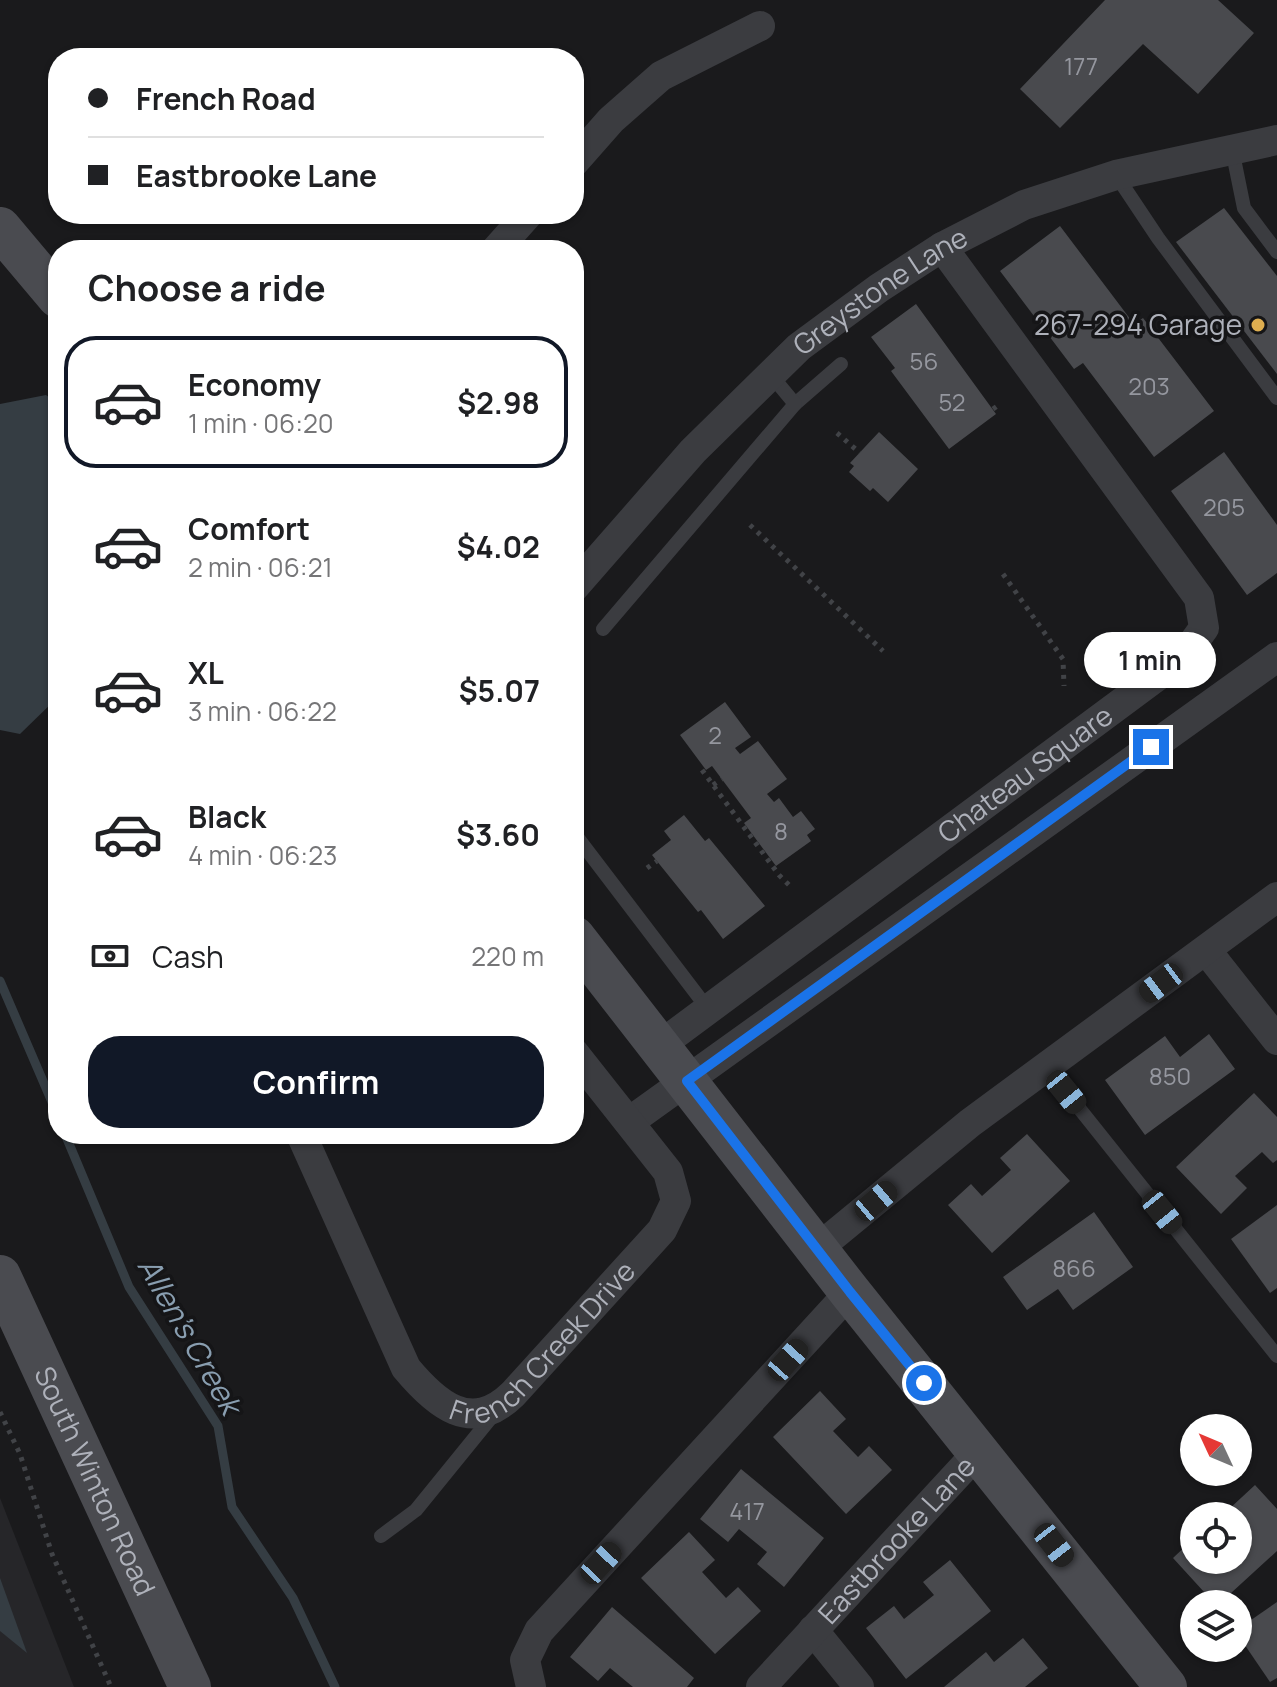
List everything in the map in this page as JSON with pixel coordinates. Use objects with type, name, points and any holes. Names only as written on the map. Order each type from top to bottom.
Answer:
[{"type":"street","points":[[584,151],[611,120],[661,76],[760,26]]},
{"type":"street","name":"Greystone Lane","points":[[584,576],[693,451],[799,347],[879,288],[942,247],[1024,205],[1116,175],[1277,140]]},
{"type":"street","points":[[505,240],[519,224]]},
{"type":"street","points":[[0,228],[48,285]]},
{"type":"street","name":"Chateau Square","points":[[659,1046],[1183,657],[1204,628],[1199,598],[942,247]]},
{"type":"street","points":[[629,1122],[1277,657]]},
{"type":"street","points":[[817,1249],[970,1123],[1277,897]]},
{"type":"street","points":[[584,950],[850,1292],[1166,1687]]},
{"type":"street","points":[[1206,950],[1277,1040]]},
{"type":"street","name":"French Creek Drive","points":[[305,1144],[406,1368],[429,1395],[457,1411],[473,1414],[502,1405],[662,1230],[676,1201],[668,1172],[584,1066]]},
{"type":"street","name":"South Winton Road","points":[[0,1276],[190,1687]]},
{"type":"street","points":[[531,1687],[525,1660],[539,1631],[850,1292]]},
{"type":"street","name":"Eastbrooke Lane","points":[[761,1687],[979,1451]]},
{"type":"street","name":"Eastbrooke Lane","points":[[813,1630],[859,1687]]},
{"type":"lane","points":[[1232,149],[1244,208],[1277,252]]},
{"type":"lane","points":[[1116,175],[1158,238],[1277,398]]},
{"type":"lane","points":[[603,629],[795,404],[841,364]]},
{"type":"lane","points":[[771,375],[795,404]]},
{"type":"lane","points":[[584,846],[708,1009]]},
{"type":"lane","points":[[1047,1068],[1277,1356]]},
{"type":"lane","points":[[381,1536],[416,1510],[502,1405]]},
{"type":"path","points":[[993,409],[1000,404]]},
{"type":"path","points":[[837,433],[860,453]]},
{"type":"path","points":[[750,525],[883,651]]},
{"type":"path","points":[[1003,574],[1063,659],[1064,686]]},
{"type":"path","points":[[702,770],[791,887]]},
{"type":"path","points":[[713,785],[722,779]]},
{"type":"path","points":[[647,868],[657,861]]},
{"type":"path","points":[[0,1412],[20,1454],[52,1554],[111,1687]]},
{"type":"shaded area","points":[[48,396],[48,707],[20,734],[0,730],[0,404]]},
{"type":"shaded area","points":[[0,1498],[74,1687],[0,1687]]},
{"type":"shaded area","points":[[0,1578],[27,1653],[0,1631]]},
{"type":"building","points":[[1105,0],[1218,0],[1254,33],[1198,94],[1143,44],[1060,128],[1020,89]]},
{"type":"building","name":"267-294 Garage","points":[[1224,208],[1277,276],[1277,374],[1176,242]]},
{"type":"building","points":[[1060,226],[1134,324],[1143,318],[1214,411],[1154,457],[1083,363],[1074,369],[1000,271]]},
{"type":"building","points":[[916,304],[996,414],[949,449],[891,371],[895,368],[871,337]]},
{"type":"building","points":[[879,432],[918,469],[888,502],[849,472],[854,466],[850,463]]},
{"type":"building","points":[[1224,452],[1277,525],[1277,573],[1247,595],[1171,491]]},
{"type":"building","points":[[725,702],[751,737],[735,748],[740,754],[758,741],[787,779],[767,794],[774,802],[779,798],[793,817],[801,811],[815,829],[807,835],[811,841],[776,866],[744,823],[751,818],[712,766],[706,770],[680,735]]},
{"type":"building","points":[[684,815],[705,841],[709,838],[765,906],[723,939],[652,855],[671,840],[664,831]]},
{"type":"building","points":[[1209,1034],[1235,1069],[1145,1135],[1105,1080],[1165,1036],[1180,1057]]},
{"type":"building","points":[[1254,1093],[1277,1117],[1277,1160],[1273,1163],[1262,1152],[1235,1176],[1247,1188],[1221,1214],[1176,1167]]},
{"type":"building","points":[[1027,1134],[1070,1181],[992,1253],[948,1205],[971,1184],[982,1196],[1011,1170],[1000,1158]]},
{"type":"building","points":[[1277,1205],[1277,1288],[1270,1293],[1231,1239]]},
{"type":"building","points":[[1094,1212],[1133,1267],[1073,1310],[1058,1289],[1027,1310],[1003,1277]]},
{"type":"building","points":[[820,1391],[846,1419],[833,1431],[858,1457],[869,1446],[892,1470],[846,1514],[773,1437]]},
{"type":"building","points":[[741,1469],[824,1538],[784,1587],[757,1564],[767,1552],[739,1529],[728,1542],[700,1519]]},
{"type":"building","points":[[1255,1485],[1277,1509],[1277,1551],[1252,1574],[1252,1502],[1237,1502]]},
{"type":"building","points":[[689,1532],[715,1560],[702,1572],[726,1598],[738,1587],[761,1611],[715,1654],[641,1578]]},
{"type":"building","points":[[1180,1551],[1180,1566],[1173,1558]]},
{"type":"building","points":[[950,1560],[991,1611],[906,1679],[866,1628],[894,1606],[904,1619],[934,1595],[923,1582]]},
{"type":"building","points":[[1188,1574],[1252,1574],[1234,1590],[1202,1590]]},
{"type":"building","points":[[1277,1602],[1277,1678],[1270,1682],[1252,1656],[1252,1619]]},
{"type":"building","points":[[612,1607],[694,1678],[687,1687],[633,1687],[610,1668],[598,1681],[570,1657]]},
{"type":"building","points":[[1023,1638],[1048,1668],[1025,1687],[944,1687],[986,1652],[994,1662]]},
{"type":"waterway","name":"Allen's Creek","points":[[0,981],[48,1093]]},
{"type":"waterway","name":"Allen's Creek","points":[[69,1144],[129,1287],[218,1426],[232,1507],[293,1598],[335,1687]]},
{"type":"place","name":"267-294 Garage","points":[[1258,325]]},
{"type":"route","points":[[924,1383],[687,1081],[1151,747]]}]
